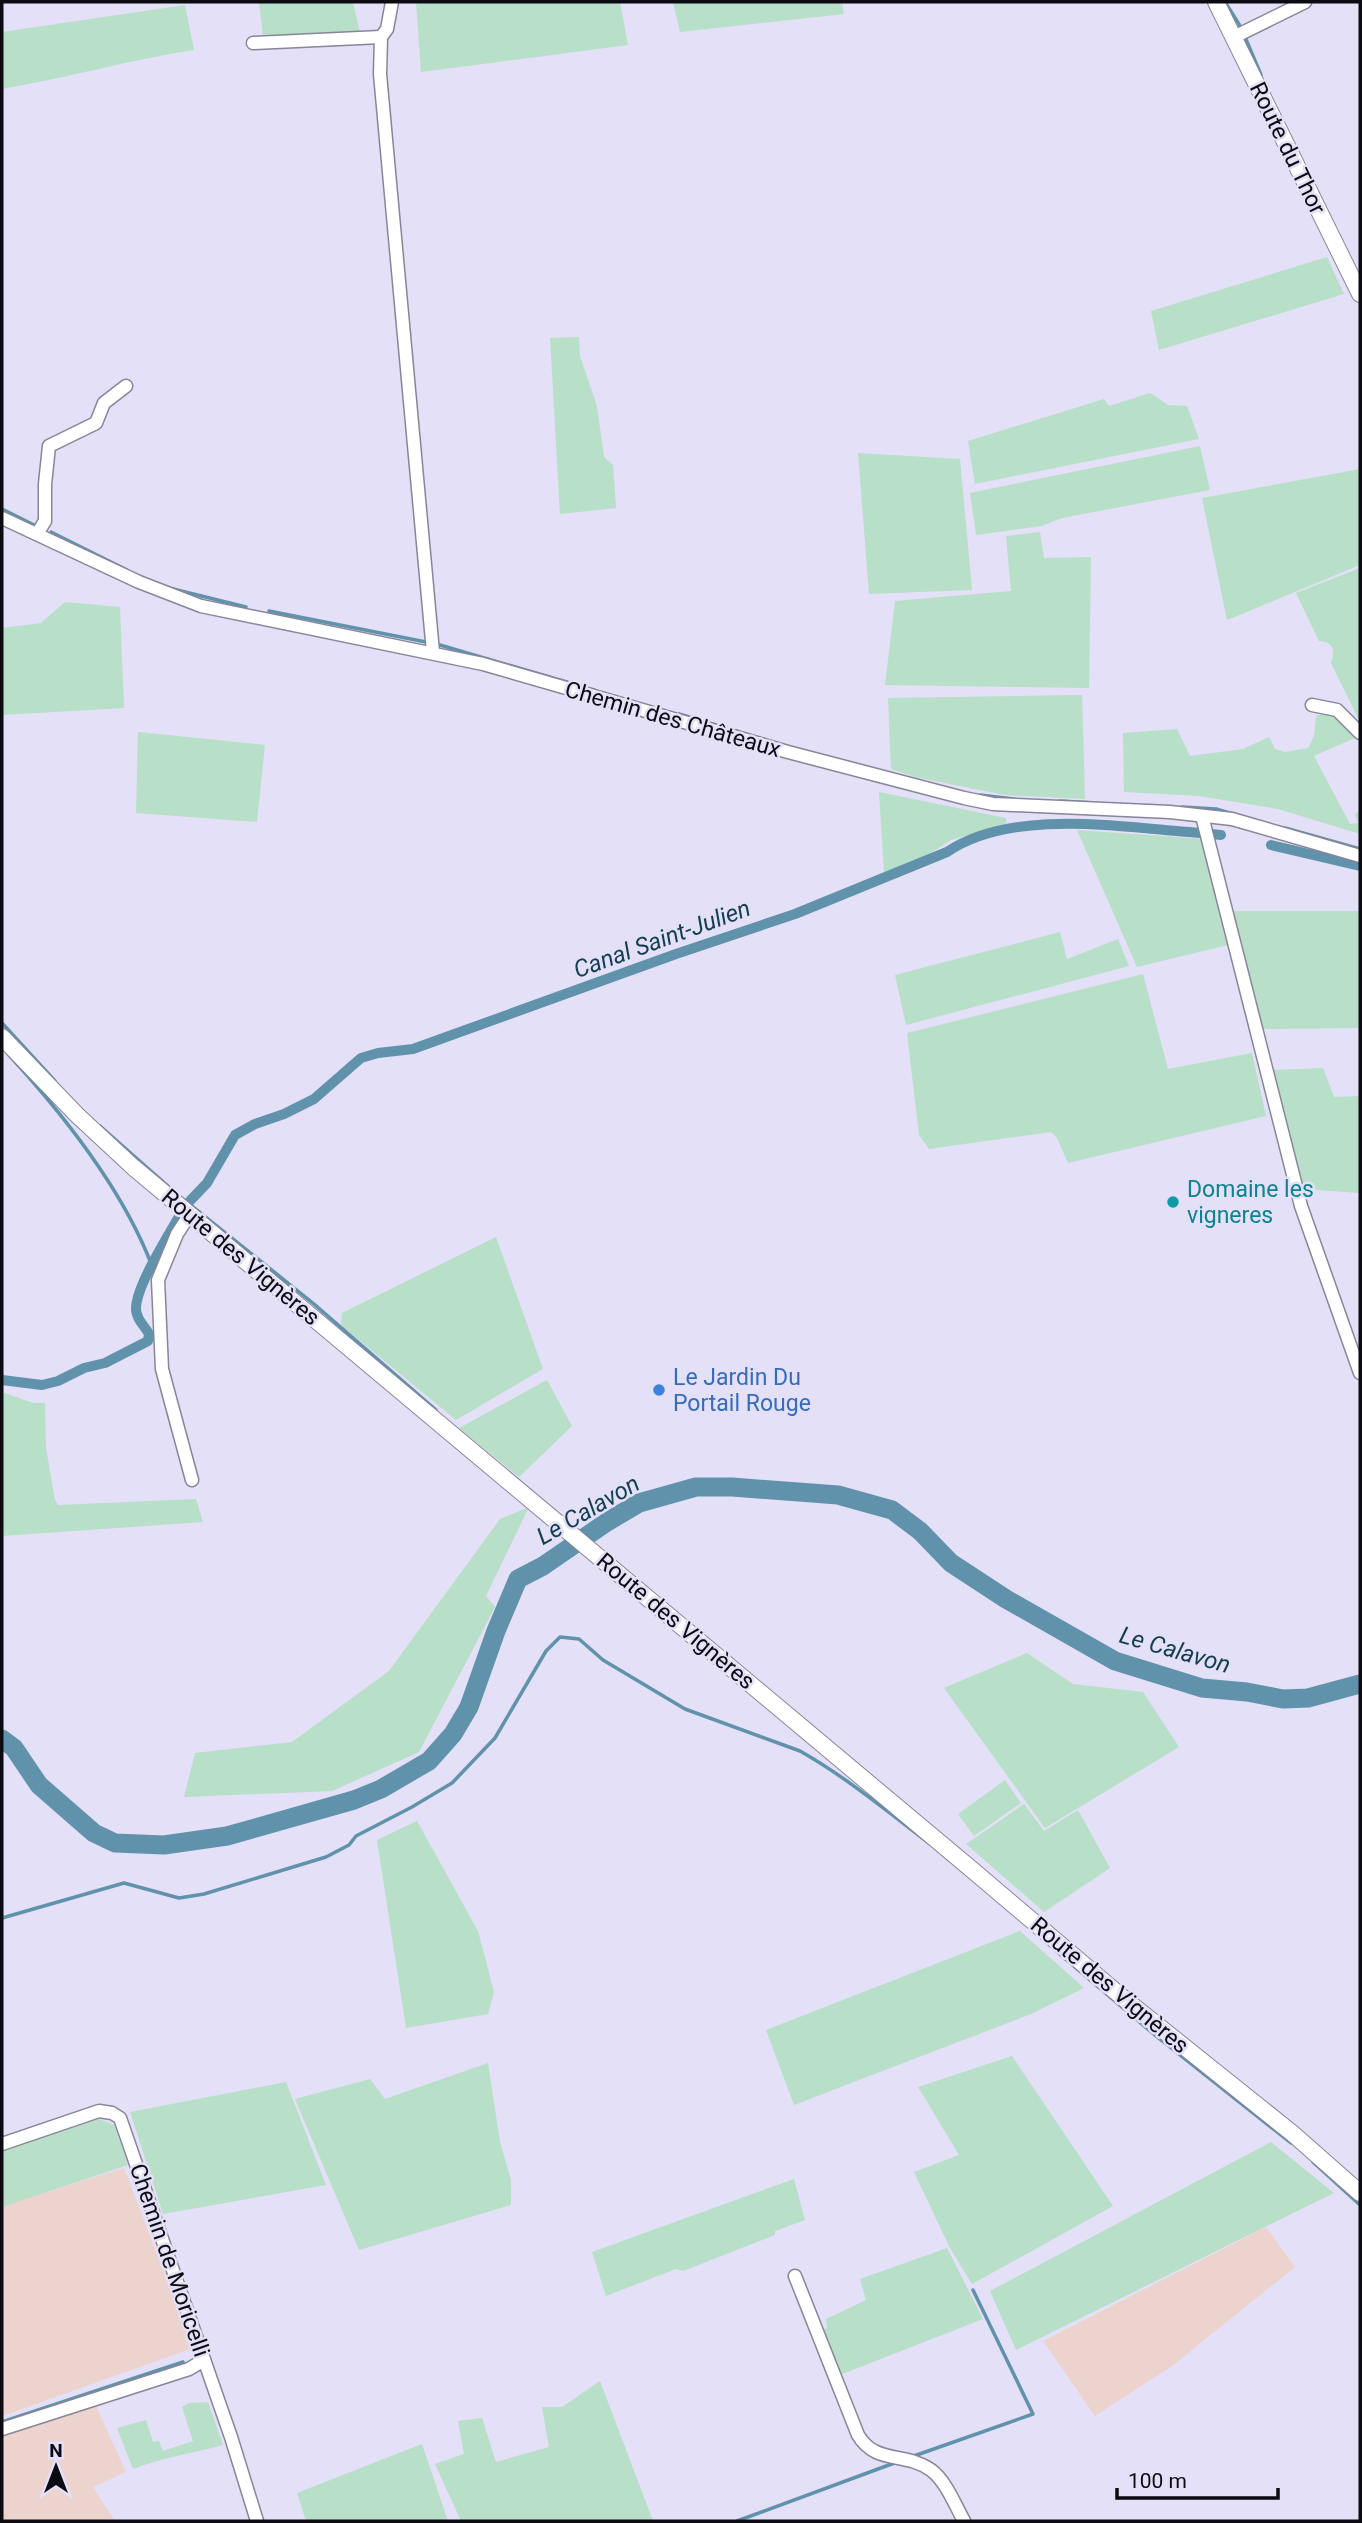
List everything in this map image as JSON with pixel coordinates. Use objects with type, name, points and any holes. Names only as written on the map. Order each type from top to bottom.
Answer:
[{"type":"street","points":[[392,2],[387,29],[381,37],[381,87],[433,652]]},
{"type":"street","name":"Route du Thor","points":[[1216,2],[1360,294]]},
{"type":"street","points":[[1234,37],[1305,2]]},
{"type":"street","points":[[253,43],[381,37]]},
{"type":"street","points":[[37,534],[45,521],[49,446],[96,423],[104,403],[126,387]]},
{"type":"street","name":"Chemin des Châteaux","points":[[2,518],[139,582],[201,606],[496,667],[789,752],[993,804],[1170,812],[1232,819],[1360,856]]},
{"type":"street","points":[[1312,705],[1337,710],[1360,733]]},
{"type":"street","points":[[1202,816],[1301,1206],[1360,1373]]},
{"type":"street","name":"Route des Vignères","points":[[2,1037],[77,1115],[185,1210],[1106,1984],[1292,2133],[1360,2193]]},
{"type":"street","points":[[185,1210],[158,1280],[162,1368],[192,1480]]},
{"type":"street","name":"Chemin de Moricelli","points":[[2,2144],[99,2111],[113,2113],[120,2118],[257,2521]]},
{"type":"street","points":[[795,2276],[864,2445],[873,2452],[908,2460],[932,2471],[944,2485],[964,2521]]},
{"type":"street","points":[[2,2429],[189,2370],[204,2360]]},
{"type":"shaded area","points":[[124,2168],[193,2348],[2,2416],[2,2206]]},
{"type":"shaded area","points":[[1266,2227],[1295,2267],[1172,2366],[1095,2416],[1043,2341]]},
{"type":"shaded area","points":[[96,2406],[126,2472],[93,2487],[115,2521],[2,2521],[2,2435]]},
{"type":"green space","points":[[259,2],[353,2],[360,33],[263,37]]},
{"type":"green space","points":[[416,2],[620,2],[628,45],[421,72]]},
{"type":"green space","points":[[673,2],[842,2],[844,14],[680,32]]},
{"type":"green space","points":[[185,5],[194,50],[2,89],[2,32]]},
{"type":"green space","points":[[1327,257],[1344,294],[1159,350],[1151,311]]},
{"type":"green space","points":[[579,337],[580,356],[597,406],[604,457],[613,465],[616,508],[560,514],[550,338]]},
{"type":"green space","points":[[1150,393],[1168,405],[1187,406],[1199,439],[975,484],[968,441],[1104,399],[1109,406]]},
{"type":"green space","points":[[1200,446],[1210,490],[1062,518],[1041,526],[976,535],[970,493]]},
{"type":"green space","points":[[858,453],[960,459],[972,590],[869,594]]},
{"type":"green space","points":[[1360,469],[1360,565],[1227,620],[1202,498]]},
{"type":"green space","points":[[1040,532],[1044,558],[1091,557],[1089,688],[885,685],[895,601],[1011,591],[1006,536]]},
{"type":"green space","points":[[1360,568],[1360,722],[1331,663],[1332,647],[1319,641],[1296,593]]},
{"type":"green space","points":[[65,602],[120,607],[124,708],[2,715],[2,628],[41,623]]},
{"type":"green space","points":[[1082,695],[1085,799],[1005,795],[915,777],[891,769],[888,698]]},
{"type":"green space","points":[[1326,713],[1343,720],[1355,738],[1314,756],[1350,824],[1358,823],[1355,814],[1360,811],[1360,834],[1278,809],[1199,796],[1124,792],[1123,733],[1177,729],[1190,756],[1243,749],[1269,737],[1275,749],[1285,752],[1308,748],[1314,736],[1316,716]]},
{"type":"green space","points":[[138,732],[265,745],[257,822],[136,813]]},
{"type":"green space","points":[[879,792],[1006,818],[1006,824],[951,840],[920,860],[884,873]]},
{"type":"green space","points":[[1077,830],[1204,839],[1232,944],[1137,967]]},
{"type":"green space","points":[[1232,911],[1360,911],[1360,1028],[1260,1029]]},
{"type":"green space","points":[[1060,932],[1067,959],[1118,939],[1129,966],[906,1025],[895,975]]},
{"type":"green space","points":[[1143,974],[1168,1069],[1252,1053],[1266,1116],[1068,1163],[1057,1138],[1051,1132],[929,1149],[919,1135],[907,1033]]},
{"type":"green space","points":[[1323,1068],[1334,1097],[1360,1096],[1360,1193],[1303,1189],[1272,1070]]},
{"type":"green space","points":[[496,1237],[543,1369],[456,1420],[341,1325],[342,1313]]},
{"type":"green space","points":[[547,1380],[572,1426],[519,1477],[459,1428]]},
{"type":"green space","points":[[2,1392],[33,1403],[45,1403],[46,1448],[58,1505],[196,1499],[203,1522],[2,1536]]},
{"type":"green space","points":[[529,1507],[486,1596],[495,1607],[419,1752],[332,1791],[184,1797],[195,1753],[292,1742],[389,1671],[500,1519]]},
{"type":"green space","points":[[1027,1653],[1073,1684],[1143,1692],[1179,1747],[1045,1828],[944,1688]]},
{"type":"green space","points":[[1005,1780],[1021,1803],[974,1836],[958,1814]]},
{"type":"green space","points":[[1024,1804],[1044,1831],[1078,1810],[1110,1868],[1044,1912],[966,1844]]},
{"type":"green space","points":[[417,1821],[478,1931],[494,1992],[488,2014],[406,2028],[377,1840]]},
{"type":"green space","points":[[1020,1931],[1084,1988],[1031,2014],[794,2105],[766,2030]]},
{"type":"green space","points":[[1012,2056],[1113,2206],[972,2284],[950,2248],[914,2172],[959,2155],[918,2087]]},
{"type":"green space","points":[[488,2063],[500,2142],[511,2180],[511,2205],[359,2250],[295,2099],[370,2079],[385,2099]]},
{"type":"green space","points":[[286,2082],[326,2185],[163,2214],[130,2112]]},
{"type":"green space","points":[[99,2119],[114,2125],[128,2165],[2,2207],[2,2151]]},
{"type":"green space","points":[[1271,2142],[1334,2193],[1016,2350],[990,2291]]},
{"type":"green space","points":[[794,2179],[805,2220],[775,2231],[775,2235],[683,2271],[676,2269],[606,2296],[592,2252]]},
{"type":"green space","points":[[947,2248],[983,2319],[840,2375],[823,2330],[827,2328],[826,2319],[866,2300],[860,2279]]},
{"type":"green space","points":[[600,2381],[653,2521],[461,2521],[435,2464],[464,2454],[458,2421],[482,2418],[496,2462],[549,2447],[542,2407],[562,2407]]},
{"type":"green space","points":[[208,2402],[223,2445],[133,2469],[117,2428],[146,2420],[153,2442],[159,2441],[163,2451],[193,2441],[182,2407],[189,2403]]},
{"type":"green space","points":[[422,2444],[448,2521],[306,2521],[297,2493]]},
{"type":"waterway","points":[[1225,2],[1242,29]]},
{"type":"waterway","points":[[1245,37],[1261,75]]},
{"type":"waterway","points":[[2,509],[34,525]]},
{"type":"waterway","points":[[51,532],[127,570]]},
{"type":"waterway","points":[[173,589],[246,607]]},
{"type":"waterway","points":[[269,611],[426,642]]},
{"type":"waterway","points":[[440,645],[594,690]]},
{"type":"waterway","points":[[679,714],[773,742]]},
{"type":"waterway","points":[[980,795],[1014,799]]},
{"type":"waterway","points":[[1060,801],[1094,803]]},
{"type":"waterway","points":[[1182,807],[1216,809],[1233,814]]},
{"type":"waterway","name":"Canal Saint-Julien","points":[[188,1203],[207,1183],[235,1135],[314,1099],[361,1058],[413,1049],[795,914],[947,852],[974,838],[1004,829],[1071,824],[1201,833]]},
{"type":"waterway","points":[[1285,828],[1360,849]]},
{"type":"waterway","name":"Canal Saint-Julien","points":[[1211,834],[1221,835]]},
{"type":"waterway","name":"Canal Saint-Julien","points":[[1271,845],[1360,866]]},
{"type":"waterway","points":[[2,1023],[55,1081]]},
{"type":"waterway","points":[[8,1054],[90,1154],[125,1209],[152,1266]]},
{"type":"waterway","points":[[100,1126],[186,1202]]},
{"type":"waterway","points":[[192,1206],[314,1304],[436,1410]]},
{"type":"waterway","name":"Canal Saint-Julien","points":[[2,1380],[42,1385],[58,1381],[84,1368],[105,1363],[148,1341],[149,1334],[137,1314],[137,1300],[161,1247],[181,1213]]},
{"type":"waterway","name":"Le Calavon","points":[[2,1739],[14,1748],[39,1785],[94,1833],[115,1843],[164,1845],[227,1836],[354,1800],[381,1789],[429,1761],[453,1734],[469,1707],[518,1579],[543,1566],[639,1503],[696,1487],[838,1495],[892,1510],[920,1531],[951,1563],[1006,1599],[1115,1661],[1202,1688],[1283,1699],[1308,1698],[1360,1684]]},
{"type":"waterway","points":[[2,1918],[124,1883],[179,1898],[204,1894],[326,1857],[349,1845],[356,1836],[452,1783],[495,1738],[546,1651],[560,1637],[579,1639],[603,1660],[685,1709],[800,1751],[850,1783],[930,1844]]},
{"type":"waterway","points":[[1056,1951],[1156,2036],[1291,2143]]},
{"type":"waterway","points":[[1313,2162],[1360,2205]]},
{"type":"waterway","points":[[911,2457],[1033,2414],[973,2290]]},
{"type":"waterway","points":[[2,2422],[183,2362]]},
{"type":"waterway","points":[[737,2521],[897,2462]]},
{"type":"place","name":"Domaine les vigneres","points":[[1173,1202]]},
{"type":"place","name":"Le Jardin Du Portail Rouge","points":[[659,1390]]}]
